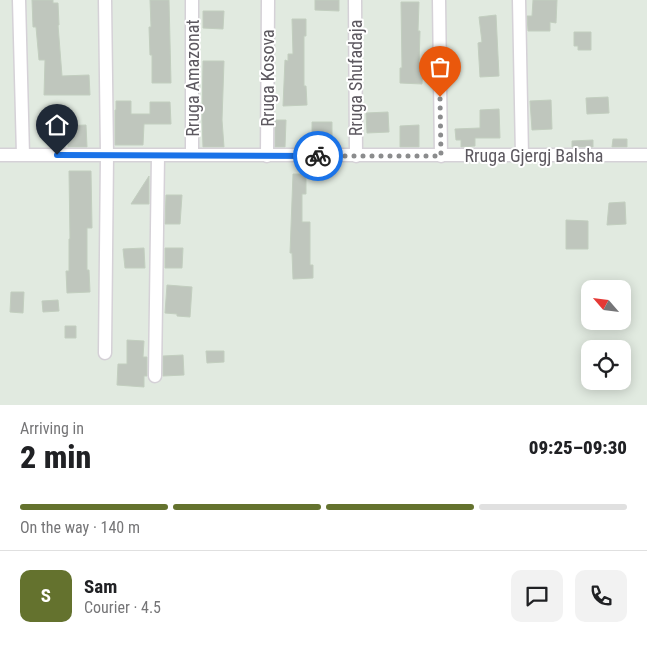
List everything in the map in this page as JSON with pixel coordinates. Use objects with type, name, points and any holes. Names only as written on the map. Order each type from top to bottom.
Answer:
[{"type":"street","points":[[20,0],[23,155]]},
{"type":"street","points":[[105,0],[108,155],[105,353]]},
{"type":"street","name":"Rruga Amazonat","points":[[192,0],[192,155]]},
{"type":"street","name":"Rruga Kosova","points":[[267,156],[268,0]]},
{"type":"street","name":"Rruga Shufadaja","points":[[355,0],[356,156]]},
{"type":"street","points":[[439,0],[441,156]]},
{"type":"street","points":[[519,0],[522,156]]},
{"type":"street","name":"Rruga Gjergj Balsha","points":[[0,155],[647,155]]},
{"type":"street","points":[[155,376],[158,155]]},
{"type":"building","points":[[32,0],[53,0],[53,3],[58,3],[62,76],[89,75],[90,95],[44,95],[45,60],[39,60],[36,27],[33,27]]},
{"type":"building","points":[[150,0],[169,0],[171,83],[152,83],[149,27],[151,27]]},
{"type":"building","points":[[315,0],[339,0],[339,11],[315,10]]},
{"type":"building","points":[[533,0],[557,0],[556,23],[550,22],[550,31],[528,31],[527,16],[532,16]]},
{"type":"building","points":[[401,2],[419,2],[419,63],[423,63],[422,84],[400,83],[400,68],[402,68]]},
{"type":"building","points":[[203,11],[224,11],[223,29],[203,28]]},
{"type":"building","points":[[496,15],[499,76],[480,77],[478,43],[482,42],[479,17]]},
{"type":"building","points":[[292,19],[306,19],[304,86],[306,86],[307,105],[283,106],[285,60],[288,61],[288,54],[293,54]]},
{"type":"building","points":[[574,32],[591,32],[591,50],[578,50],[578,46],[574,46]]},
{"type":"building","points":[[203,61],[224,61],[222,120],[224,147],[203,147]]},
{"type":"building","points":[[608,97],[609,113],[587,114],[586,98]]},
{"type":"building","points":[[551,100],[552,129],[532,130],[530,101]]},
{"type":"building","points":[[116,101],[131,101],[131,114],[150,114],[150,102],[170,102],[171,124],[144,124],[143,145],[115,145]]},
{"type":"building","points":[[499,109],[500,138],[475,138],[475,146],[461,147],[461,140],[456,140],[455,129],[480,128],[480,110]]},
{"type":"building","points":[[388,112],[389,132],[367,133],[366,113]]},
{"type":"building","points":[[61,113],[61,126],[86,125],[87,147],[68,147],[68,136],[43,138],[42,114]]},
{"type":"building","points":[[275,120],[286,120],[285,147],[275,147]]},
{"type":"building","points":[[312,122],[332,122],[332,141],[312,141]]},
{"type":"building","points":[[419,125],[419,147],[400,147],[400,126]]},
{"type":"building","points":[[613,139],[627,139],[627,147],[612,147]]},
{"type":"building","points":[[593,140],[593,147],[572,147],[572,141]]},
{"type":"building","points":[[69,171],[91,171],[92,228],[87,228],[87,270],[89,270],[90,292],[67,293],[66,271],[69,271],[70,239]]},
{"type":"building","points":[[293,174],[306,174],[306,194],[302,194],[302,222],[310,222],[310,265],[313,265],[313,278],[293,279],[292,253],[290,253]]},
{"type":"building","points":[[149,176],[149,204],[131,204]]},
{"type":"building","points":[[166,195],[182,195],[180,224],[165,224]]},
{"type":"building","points":[[625,202],[626,224],[607,225],[609,203]]},
{"type":"building","points":[[566,220],[588,221],[588,249],[566,249]]},
{"type":"building","points":[[144,248],[145,268],[125,268],[123,249]]},
{"type":"building","points":[[165,248],[183,248],[182,268],[165,268]]},
{"type":"building","points":[[167,285],[192,287],[190,317],[165,313]]},
{"type":"building","points":[[11,292],[24,292],[23,313],[10,312]]},
{"type":"building","points":[[58,300],[59,311],[43,312],[42,301]]},
{"type":"building","points":[[65,326],[76,326],[76,338],[65,338]]},
{"type":"building","points":[[127,340],[144,341],[143,357],[147,357],[147,376],[144,376],[144,387],[117,385],[118,364],[127,364]]},
{"type":"building","points":[[206,351],[224,351],[224,362],[207,363]]},
{"type":"building","points":[[183,355],[184,375],[163,376],[163,356]]},
{"type":"way so far","points":[[318,156],[441,156],[440,97]]},
{"type":"route","points":[[57,155],[318,156]]}]
